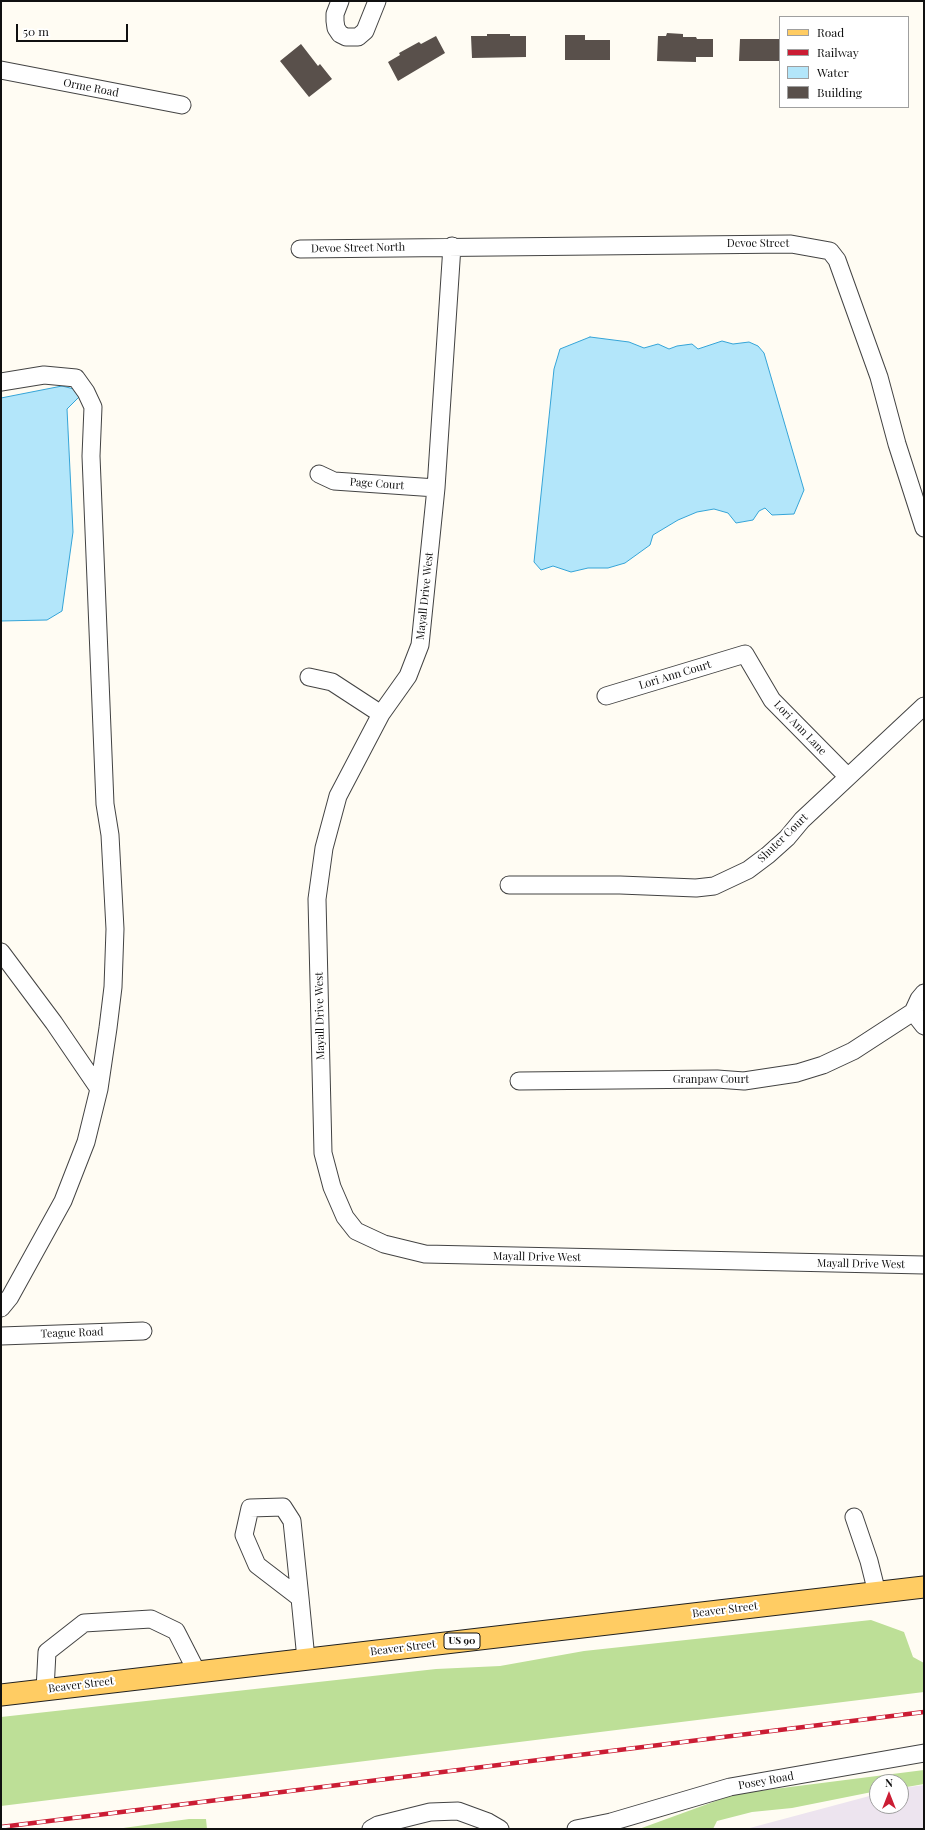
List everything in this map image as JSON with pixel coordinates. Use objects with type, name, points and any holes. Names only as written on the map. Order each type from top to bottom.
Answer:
[{"type":"main road","name":"Beaver Street","points":[[1,1695],[924,1587]]},
{"type":"street","points":[[340,1],[334,21],[340,34],[346,37],[358,37],[365,31],[378,1]]},
{"type":"street","name":"Orme Road","points":[[1,70],[182,105]]},
{"type":"street","name":"Devoe Street","points":[[416,247],[791,244],[830,251],[837,260],[879,377],[897,444],[924,528]]},
{"type":"street","name":"Mayall Drive West","points":[[452,246],[436,488],[420,646],[408,676],[381,714],[338,796],[324,848],[317,899],[323,1153],[332,1187],[345,1217],[356,1231],[384,1244],[425,1254],[924,1265]]},
{"type":"street","name":"Devoe Street North","points":[[300,249],[416,247]]},
{"type":"street","points":[[1,382],[44,375],[76,378],[86,392],[93,407],[91,456],[105,796],[110,835],[115,929],[113,987],[99,1089],[86,1142],[64,1201],[10,1297],[1,1308]]},
{"type":"street","name":"Page Court","points":[[319,474],[334,481],[436,488]]},
{"type":"street","name":"Lori Ann Court","points":[[606,696],[745,654]]},
{"type":"street","name":"Lori Ann Lane","points":[[745,654],[772,700],[848,777]]},
{"type":"street","points":[[309,677],[332,682],[381,714]]},
{"type":"street","name":"Shuter Court","points":[[510,886],[620,885],[696,888],[714,886],[748,870],[768,855],[787,838],[802,820],[924,706]]},
{"type":"street","points":[[1,952],[54,1023],[99,1089]]},
{"type":"street","name":"Granpaw Court","points":[[519,1081],[718,1079],[744,1081],[797,1073],[823,1065],[853,1051],[913,1012],[919,999],[924,993]]},
{"type":"street","points":[[913,1012],[924,1026]]},
{"type":"street","name":"Teague Road","points":[[1,1336],[143,1331]]},
{"type":"street","points":[[300,1598],[257,1565],[244,1535],[250,1508],[283,1507],[292,1521],[300,1598],[306,1659]]},
{"type":"street","points":[[854,1517],[867,1555],[877,1593]]},
{"type":"street","points":[[45,1690],[47,1652],[84,1623],[151,1619],[176,1631],[197,1672]]},
{"type":"street","name":"Posey Road","points":[[576,1829],[611,1822],[730,1788],[924,1753]]},
{"type":"street","points":[[371,1829],[378,1825],[430,1812],[458,1811],[488,1822],[500,1829]]},
{"type":"shaded area","points":[[924,1785],[924,1829],[746,1829],[869,1796],[869,1814],[909,1814],[909,1787]]},
{"type":"green space","points":[[871,1620],[904,1632],[913,1657],[924,1663],[924,1692],[1,1806],[1,1717],[436,1669],[500,1666],[584,1651]]},
{"type":"green space","points":[[924,1770],[924,1784],[909,1787],[909,1774],[892,1774]]},
{"type":"green space","points":[[869,1777],[869,1793],[792,1808],[752,1812],[717,1821],[713,1829],[639,1829],[735,1794]]},
{"type":"green space","points":[[189,1819],[206,1819],[207,1829],[116,1829]]},
{"type":"water","points":[[590,337],[629,342],[644,348],[658,344],[669,349],[677,346],[692,344],[698,349],[722,341],[733,344],[749,342],[758,346],[764,353],[804,490],[794,514],[772,515],[765,508],[759,511],[753,520],[736,523],[728,513],[714,509],[697,512],[678,520],[653,535],[650,545],[625,563],[608,568],[588,568],[571,572],[553,566],[541,570],[534,562],[554,369],[560,349]]},
{"type":"water","points":[[62,386],[74,389],[81,395],[67,409],[73,532],[62,611],[47,620],[1,621],[1,398]]},
{"type":"building","points":[[667,33],[683,34],[683,37],[696,37],[697,39],[713,39],[713,57],[696,57],[696,62],[657,61],[658,36],[666,36]]},
{"type":"building","points":[[487,34],[526,36],[526,57],[472,58],[471,36],[487,36]]},
{"type":"building","points":[[565,35],[585,35],[585,40],[610,40],[610,60],[565,60]]},
{"type":"building","points":[[436,36],[445,53],[398,81],[388,62],[400,55],[399,53],[419,42],[421,44]]},
{"type":"building","points":[[740,39],[779,39],[779,61],[739,61]]},
{"type":"building","points":[[301,44],[318,66],[320,64],[332,79],[309,97],[280,61]]},
{"type":"railway","points":[[1,1827],[924,1712]]}]
